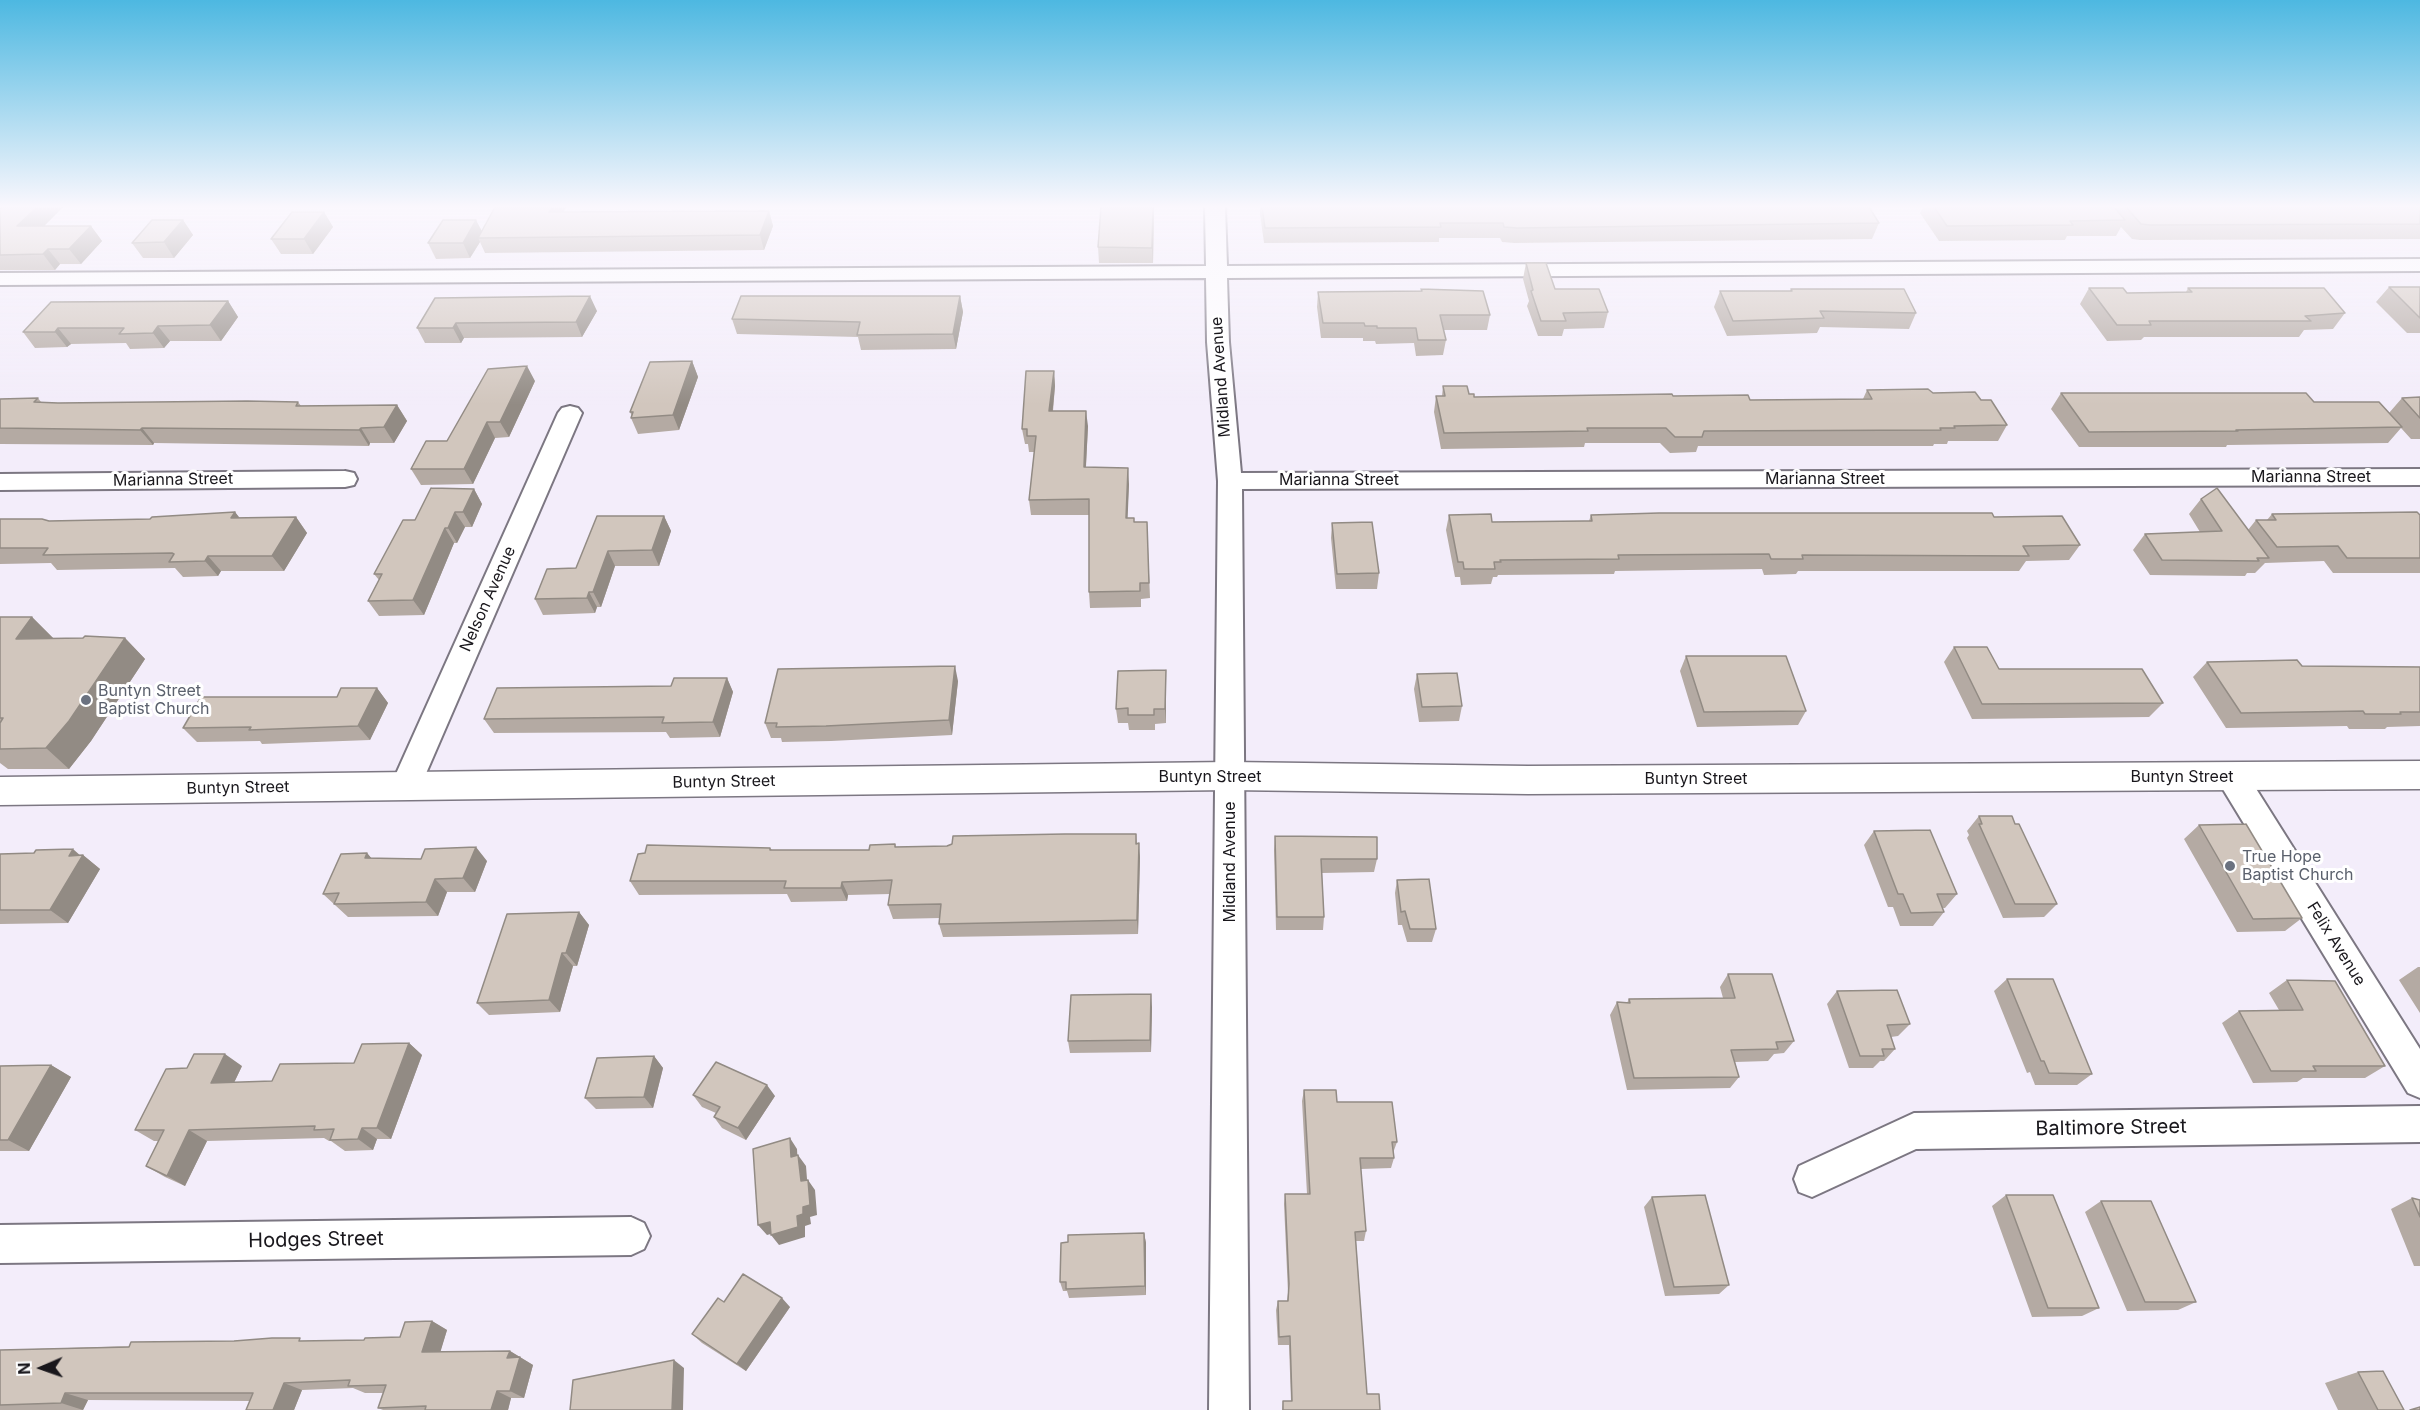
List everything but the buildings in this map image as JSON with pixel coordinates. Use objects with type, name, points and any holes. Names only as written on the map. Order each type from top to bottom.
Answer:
[{"type":"street","points":[[0,279],[1135,273]]},
{"type":"street","name":"Midland Avenue","points":[[1214,273],[1230,480],[1229,1410]]},
{"type":"street","name":"Nelson Avenue","points":[[406,786],[570,413]]},
{"type":"street","name":"Marianna Street","points":[[1230,480],[2420,477]]},
{"type":"street","name":"Marianna Street","points":[[0,482],[345,479]]},
{"type":"street","name":"Buntyn Street","points":[[0,790],[1230,776],[1528,780],[2420,775]]},
{"type":"street","name":"Felix Avenue","points":[[2232,777],[2420,1081]]},
{"type":"street","name":"Baltimore Street","points":[[1812,1179],[1914,1131],[2420,1124]]},
{"type":"street","name":"Hodges Street","points":[[0,1244],[631,1236]]},
{"type":"place","name":"Buntyn Street Baptist Church","points":[[86,700]]},
{"type":"place","name":"True Hope Baptist Church","points":[[2230,866]]}]
